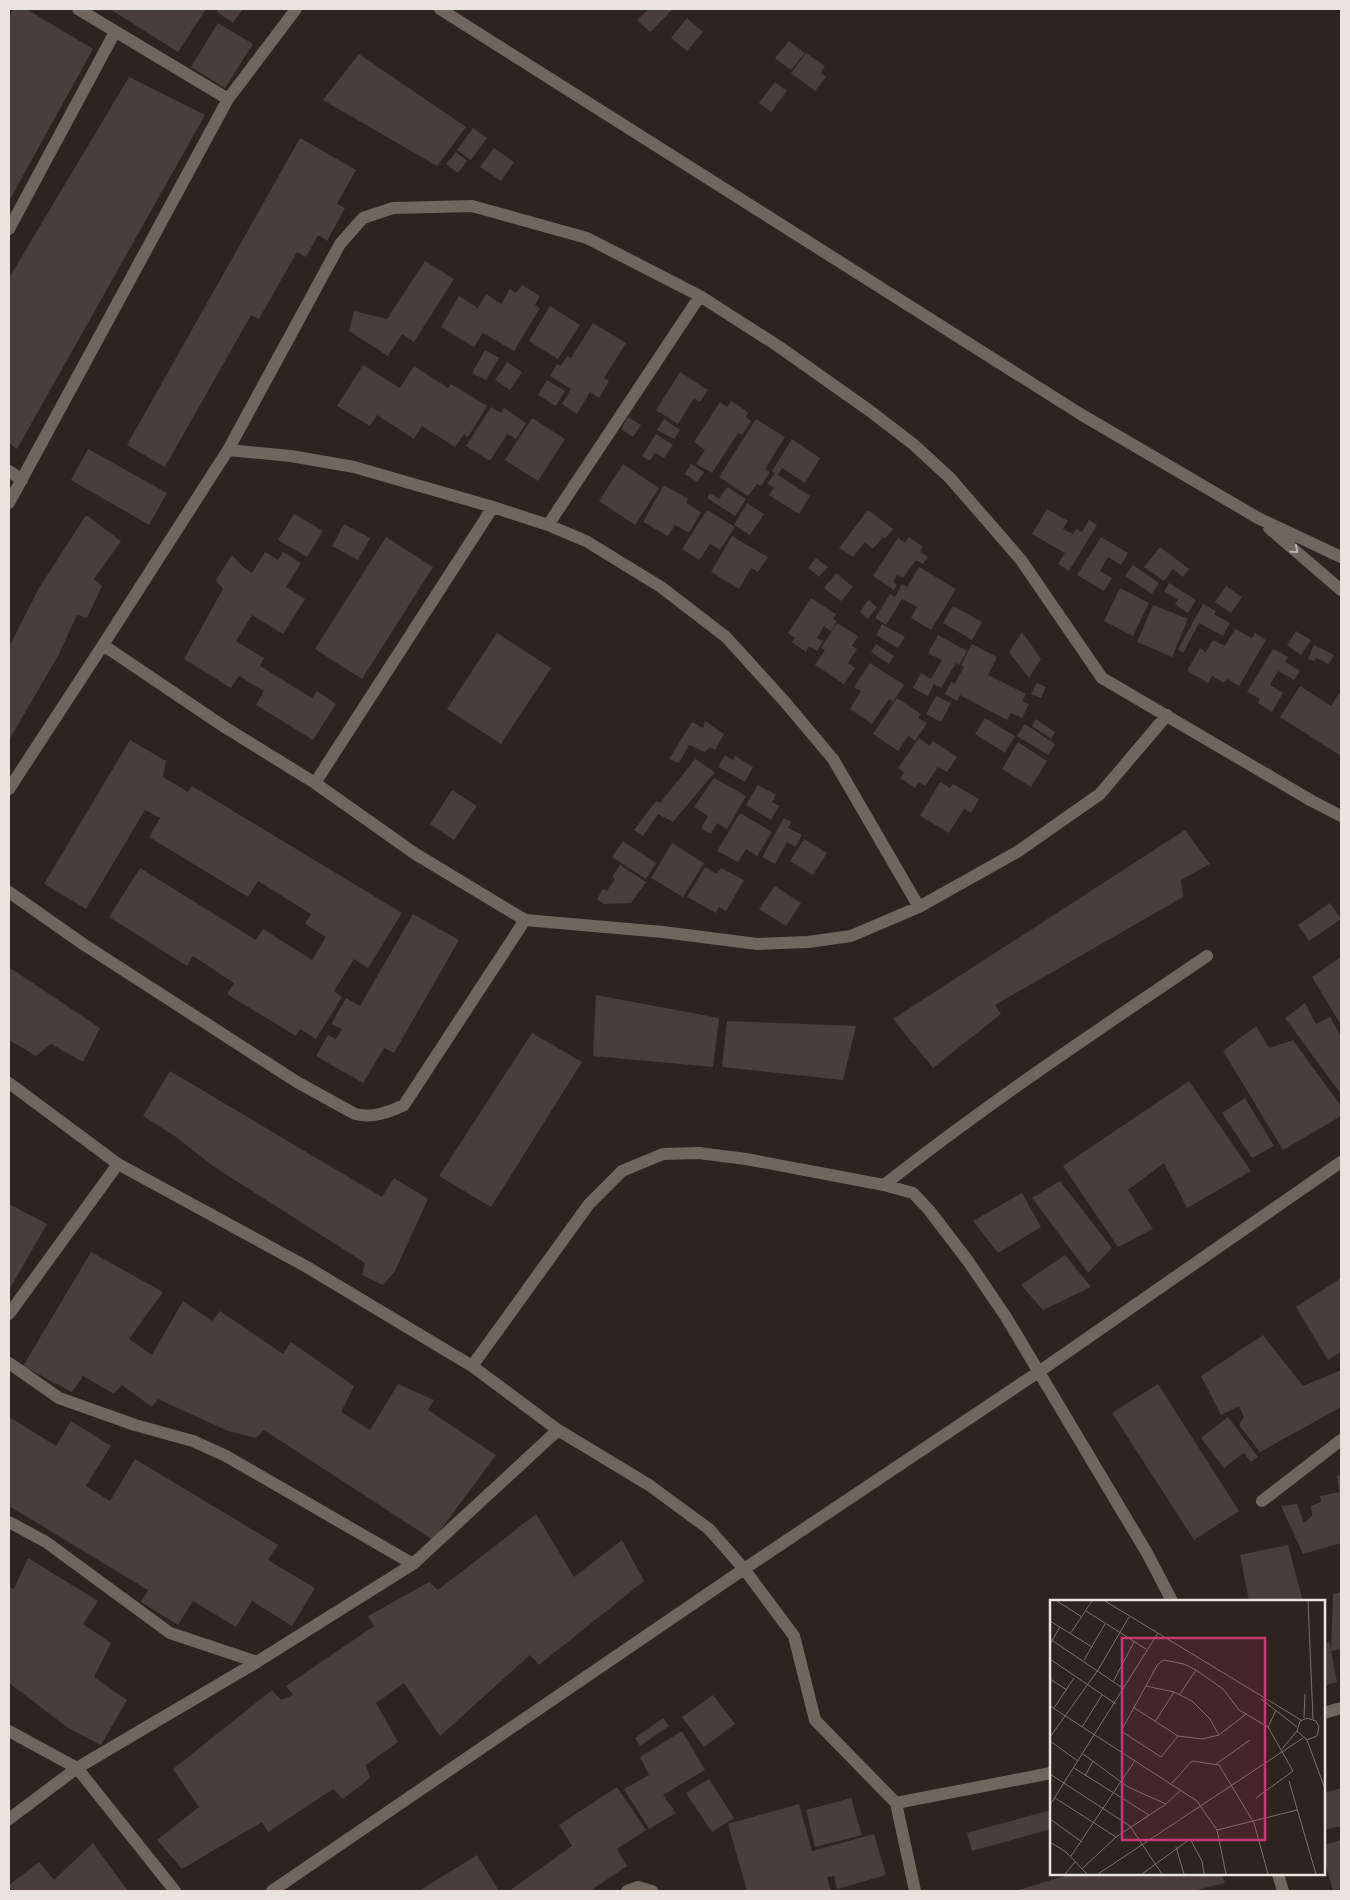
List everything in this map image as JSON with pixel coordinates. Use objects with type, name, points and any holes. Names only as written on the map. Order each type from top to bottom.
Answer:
[{"type":"street","points":[[78,9],[228,99]]},
{"type":"street","points":[[9,503],[228,99],[296,9]]},
{"type":"street","points":[[440,9],[1082,415],[1258,518],[1341,557]]},
{"type":"street","points":[[9,229],[116,32]]},
{"type":"street","points":[[9,789],[228,450],[340,244],[363,218],[393,208],[472,206],[587,238],[700,296],[778,346],[913,444],[950,478],[1021,560],[1102,678],[1312,801],[1341,816]]},
{"type":"street","points":[[548,525],[700,296]]},
{"type":"street","points":[[228,450],[291,456],[354,466],[493,507],[548,525],[586,541],[661,587],[726,637],[833,759],[919,908]]},
{"type":"street","points":[[9,471],[22,480]]},
{"type":"street","points":[[315,783],[493,507]]},
{"type":"street","points":[[1258,518],[1341,590]]},
{"type":"street","points":[[103,645],[226,728],[315,783],[414,853],[525,920],[663,932],[757,944],[808,942],[851,936],[919,908],[1016,852],[1100,794],[1168,716]]},
{"type":"street","points":[[9,892],[84,944],[297,1082],[355,1114],[365,1116],[386,1113],[404,1105],[525,920]]},
{"type":"street","points":[[884,1185],[954,1130],[1207,956]]},
{"type":"street","points":[[9,1083],[118,1164],[307,1267],[472,1366],[558,1430],[649,1485],[709,1529],[744,1569],[794,1636],[815,1720],[896,1803],[915,1891]]},
{"type":"street","points":[[472,1366],[589,1204],[622,1171],[663,1154],[699,1153],[746,1159],[884,1185],[913,1193],[929,1210],[984,1285],[1040,1371],[1147,1552],[1171,1600]]},
{"type":"street","points":[[272,1891],[744,1569],[1040,1371],[1341,1162]]},
{"type":"street","points":[[9,1314],[118,1164]]},
{"type":"street","points":[[9,1363],[59,1398],[135,1426],[193,1441],[226,1456],[413,1564]]},
{"type":"street","points":[[9,1819],[77,1768],[257,1662],[413,1564],[558,1430]]},
{"type":"street","points":[[1262,1501],[1341,1440]]},
{"type":"street","points":[[9,1522],[46,1542],[170,1633],[257,1662]]},
{"type":"street","points":[[1325,1713],[1341,1708]]},
{"type":"street","points":[[9,1731],[77,1768],[175,1891]]},
{"type":"street","points":[[896,1803],[1050,1773]]},
{"type":"street","points":[[1278,1875],[1283,1891]]},
{"type":"street","points":[[627,1891],[638,1886],[652,1891]]},
{"type":"building","points":[[13,9],[26,9],[93,49],[9,201],[9,16]]},
{"type":"building","points":[[110,9],[206,9],[178,52]]},
{"type":"building","points":[[219,9],[243,9],[233,23],[217,12]]},
{"type":"building","points":[[649,9],[673,9],[650,32],[637,20]]},
{"type":"building","points":[[687,18],[703,32],[687,51],[671,38]]},
{"type":"building","points":[[218,23],[253,44],[225,88],[191,67]]},
{"type":"building","points":[[789,41],[805,53],[791,70],[775,58]]},
{"type":"building","points":[[806,53],[825,66],[821,73],[826,77],[815,91],[791,73]]},
{"type":"building","points":[[359,54],[466,127],[437,166],[323,100]]},
{"type":"building","points":[[129,77],[205,115],[17,449],[9,443],[9,278]]},
{"type":"building","points":[[775,82],[787,91],[771,112],[759,103]]},
{"type":"building","points":[[473,128],[487,138],[471,160],[457,150]]},
{"type":"building","points":[[300,138],[356,170],[337,204],[345,208],[327,241],[318,235],[306,257],[297,252],[259,319],[251,315],[165,467],[127,445]]},
{"type":"building","points":[[494,148],[514,162],[501,181],[480,167]]},
{"type":"building","points":[[456,152],[467,161],[458,173],[446,164]]},
{"type":"building","points":[[425,261],[454,279],[414,342],[402,334],[388,356],[349,331],[354,311],[387,319]]},
{"type":"building","points":[[522,285],[540,296],[535,305],[540,308],[514,351],[483,333],[497,310],[474,347],[441,327],[459,296],[478,308],[486,294],[501,304],[510,289],[516,293]]},
{"type":"building","points":[[550,306],[580,325],[558,359],[529,341]]},
{"type":"building","points":[[593,323],[626,343],[604,378],[609,381],[599,398],[590,392],[577,414],[562,404],[571,389],[550,376],[557,364],[561,366],[567,356],[571,358]]},
{"type":"building","points":[[485,350],[499,358],[486,380],[472,373]]},
{"type":"building","points":[[507,362],[522,372],[510,390],[495,380]]},
{"type":"building","points":[[363,365],[400,388],[414,366],[448,388],[451,384],[487,406],[468,437],[464,434],[455,447],[422,426],[414,439],[377,415],[370,426],[337,406]]},
{"type":"building","points":[[680,372],[708,390],[700,402],[694,398],[678,424],[656,410]]},
{"type":"building","points":[[547,380],[565,391],[556,406],[538,395]]},
{"type":"building","points":[[731,401],[748,412],[746,417],[751,421],[742,435],[738,433],[712,473],[696,464],[705,450],[694,442],[720,402],[727,407]]},
{"type":"building","points":[[491,407],[501,413],[504,408],[526,423],[516,439],[507,434],[490,461],[466,446]]},
{"type":"building","points":[[628,417],[641,425],[633,437],[621,429]]},
{"type":"building","points":[[532,418],[565,439],[538,481],[505,460]]},
{"type":"building","points":[[664,419],[680,430],[674,439],[657,430]]},
{"type":"building","points":[[756,419],[785,437],[765,469],[770,472],[761,486],[757,484],[748,496],[719,477]]},
{"type":"building","points":[[656,434],[673,445],[664,458],[655,453],[650,461],[642,456]]},
{"type":"building","points":[[792,439],[820,458],[805,483],[782,468],[778,475],[772,471]]},
{"type":"building","points":[[88,449],[167,493],[149,525],[71,480]]},
{"type":"building","points":[[623,464],[659,488],[635,525],[599,501]]},
{"type":"building","points":[[691,464],[704,472],[697,482],[685,474]]},
{"type":"building","points":[[775,473],[810,496],[799,514],[769,495],[774,488],[767,484]]},
{"type":"building","points":[[664,485],[688,499],[686,503],[701,512],[689,533],[675,525],[668,536],[643,522]]},
{"type":"building","points":[[727,487],[746,499],[735,516],[707,498],[710,493],[719,499]]},
{"type":"building","points":[[747,503],[764,514],[750,535],[734,525]]},
{"type":"building","points":[[1047,509],[1068,521],[1063,529],[1073,534],[1076,529],[1082,532],[1089,520],[1097,525],[1069,571],[1058,564],[1065,553],[1032,534]]},
{"type":"building","points":[[707,510],[735,527],[720,550],[710,544],[699,560],[682,549]]},
{"type":"building","points":[[868,510],[893,529],[873,549],[865,542],[853,557],[839,548]]},
{"type":"building","points":[[294,514],[323,531],[307,557],[278,540]]},
{"type":"building","points":[[86,515],[121,541],[94,579],[102,586],[87,618],[77,615],[58,656],[9,740],[9,647],[39,588]]},
{"type":"building","points":[[344,524],[370,538],[358,560],[332,546]]},
{"type":"building","points":[[732,536],[768,557],[758,572],[751,568],[739,589],[711,572]]},
{"type":"building","points":[[386,537],[433,567],[362,679],[315,649]]},
{"type":"building","points":[[909,537],[923,547],[920,552],[928,557],[923,564],[916,560],[903,578],[897,575],[893,581],[897,585],[894,590],[873,576],[898,538],[905,543]]},
{"type":"building","points":[[1101,537],[1128,553],[1121,565],[1108,557],[1100,571],[1112,578],[1104,591],[1077,575]]},
{"type":"building","points":[[1160,547],[1189,569],[1183,577],[1173,569],[1164,581],[1144,567]]},
{"type":"building","points":[[265,552],[278,560],[283,552],[301,563],[286,587],[305,599],[283,634],[252,615],[236,641],[264,658],[260,666],[312,698],[317,691],[336,704],[313,740],[256,705],[264,691],[239,676],[231,688],[184,659],[223,589],[216,580],[232,555],[243,567],[252,573]]},
{"type":"building","points":[[816,558],[828,567],[819,577],[808,568]]},
{"type":"building","points":[[1133,565],[1159,583],[1152,594],[1125,576]]},
{"type":"building","points":[[919,567],[956,589],[931,630],[911,618],[917,607],[902,599],[886,625],[875,618],[890,594],[895,597],[902,584],[907,587]]},
{"type":"building","points":[[836,573],[853,587],[841,601],[824,588]]},
{"type":"building","points":[[1169,583],[1196,600],[1188,613],[1175,604],[1178,600],[1164,591]]},
{"type":"building","points":[[1226,586],[1242,597],[1231,613],[1215,602]]},
{"type":"building","points":[[1120,588],[1149,603],[1133,636],[1104,621]]},
{"type":"building","points":[[811,598],[836,614],[833,619],[837,621],[831,631],[824,626],[817,638],[823,641],[817,651],[809,646],[806,652],[792,642],[795,638],[788,633]]},
{"type":"building","points":[[868,600],[877,607],[868,619],[860,612]]},
{"type":"building","points":[[1203,604],[1216,611],[1214,614],[1230,623],[1223,636],[1199,623],[1183,653],[1178,649]]},
{"type":"building","points":[[1153,605],[1188,619],[1172,657],[1137,642]]},
{"type":"building","points":[[953,606],[982,622],[972,640],[943,623]]},
{"type":"building","points":[[837,623],[858,636],[852,646],[857,649],[848,663],[855,668],[844,684],[815,665],[825,650],[821,648]]},
{"type":"building","points":[[882,624],[905,637],[898,648],[876,635]]},
{"type":"building","points":[[1235,629],[1252,638],[1255,633],[1266,640],[1239,686],[1227,679],[1224,683],[1212,676],[1208,683],[1187,671],[1200,648],[1206,652],[1213,640],[1225,646]]},
{"type":"building","points":[[1296,631],[1311,640],[1301,655],[1287,645]]},
{"type":"building","points":[[1022,632],[1041,659],[1029,678],[1009,652]]},
{"type":"building","points":[[497,633],[551,668],[501,744],[447,709]]},
{"type":"building","points":[[938,635],[967,651],[959,665],[956,663],[941,688],[934,684],[928,696],[913,688],[921,673],[931,679],[942,660],[928,653]]},
{"type":"building","points":[[876,644],[894,656],[889,664],[871,652]]},
{"type":"building","points":[[972,644],[997,657],[988,675],[1026,694],[1022,701],[1029,704],[1022,718],[1011,713],[1007,720],[960,695],[957,701],[945,694],[951,682],[955,683],[964,667],[961,665]]},
{"type":"building","points":[[1314,645],[1334,655],[1329,664],[1316,658],[1314,661],[1308,659]]},
{"type":"building","points":[[1273,649],[1288,657],[1285,662],[1300,671],[1294,680],[1278,671],[1270,685],[1283,693],[1272,712],[1258,703],[1260,699],[1247,692]]},
{"type":"building","points":[[870,663],[904,685],[893,702],[889,699],[872,724],[850,709],[861,691],[854,687]]},
{"type":"building","points":[[1037,683],[1046,687],[1041,698],[1031,694]]},
{"type":"building","points":[[1300,686],[1331,706],[1339,693],[1341,695],[1341,756],[1280,717]]},
{"type":"building","points":[[936,696],[951,703],[941,722],[926,714]]},
{"type":"building","points":[[897,698],[921,714],[918,718],[927,723],[915,741],[908,736],[898,751],[873,734]]},
{"type":"building","points":[[985,718],[1015,736],[1005,753],[975,734]]},
{"type":"building","points":[[1036,719],[1055,732],[1051,739],[1032,726]]},
{"type":"building","points":[[705,721],[724,734],[715,750],[710,747],[705,752],[689,745],[679,763],[669,759],[692,722],[703,728]]},
{"type":"building","points":[[1025,724],[1055,744],[1048,755],[1017,736]]},
{"type":"building","points":[[919,738],[930,746],[933,741],[957,757],[947,772],[938,767],[925,786],[919,782],[915,788],[900,778],[904,772],[898,768]]},
{"type":"building","points":[[130,740],[166,761],[163,777],[188,792],[192,786],[402,913],[368,968],[354,959],[334,991],[342,997],[316,1039],[300,1029],[296,1036],[227,994],[234,983],[193,956],[187,966],[109,917],[140,868],[256,940],[263,929],[312,960],[326,937],[305,924],[311,914],[258,881],[248,897],[149,837],[160,818],[145,810],[86,909],[44,884]]},
{"type":"building","points":[[1018,742],[1047,761],[1031,787],[1002,769]]},
{"type":"building","points":[[725,755],[733,760],[735,756],[753,767],[745,782],[718,767]]},
{"type":"building","points":[[695,759],[715,772],[673,822],[658,814],[643,836],[634,830],[656,801],[660,803]]},
{"type":"building","points":[[714,778],[746,796],[727,829],[717,823],[711,834],[701,829],[708,816],[694,807]]},
{"type":"building","points":[[940,782],[950,788],[953,784],[979,799],[971,813],[964,809],[949,833],[920,816]]},
{"type":"building","points":[[758,785],[776,795],[772,802],[779,806],[771,820],[746,805]]},
{"type":"building","points":[[452,790],[477,806],[454,840],[430,824]]},
{"type":"building","points":[[740,813],[772,832],[757,856],[746,849],[738,862],[717,851]]},
{"type":"building","points":[[784,818],[791,822],[788,828],[802,835],[795,847],[787,842],[775,864],[762,857]]},
{"type":"building","points":[[1185,830],[1210,864],[1181,880],[1183,897],[995,1005],[1001,1014],[933,1068],[893,1019]]},
{"type":"building","points":[[804,839],[827,853],[813,875],[790,861]]},
{"type":"building","points":[[623,841],[656,863],[646,879],[612,857]]},
{"type":"building","points":[[672,843],[704,863],[683,897],[651,878]]},
{"type":"building","points":[[620,865],[646,882],[631,903],[604,904],[597,899],[603,889],[607,891],[615,879],[612,877]]},
{"type":"building","points":[[705,867],[717,874],[721,868],[744,880],[726,911],[719,907],[716,913],[687,897]]},
{"type":"building","points":[[775,886],[801,903],[786,926],[759,909]]},
{"type":"building","points":[[1330,903],[1341,919],[1309,941],[1298,925]]},
{"type":"building","points":[[413,914],[459,940],[394,1053],[384,1048],[363,1083],[316,1056],[328,1035],[336,1039],[342,1029],[331,1024],[346,998],[360,1006]]},
{"type":"building","points":[[1341,957],[1341,1025],[1312,977]]},
{"type":"building","points":[[9,967],[100,1028],[83,1062],[51,1044],[36,1056],[9,1040]]},
{"type":"building","points":[[596,995],[719,1018],[713,1067],[593,1056]]},
{"type":"building","points":[[1305,1003],[1316,1024],[1330,1017],[1341,1036],[1341,1094],[1285,1018]]},
{"type":"building","points":[[727,1021],[856,1026],[843,1080],[722,1067]]},
{"type":"building","points":[[1256,1026],[1269,1048],[1293,1040],[1341,1106],[1341,1116],[1283,1150],[1223,1051]]},
{"type":"building","points":[[532,1033],[582,1062],[491,1207],[439,1176]]},
{"type":"building","points":[[170,1071],[382,1197],[394,1178],[428,1199],[395,1271],[383,1285],[362,1275],[365,1263],[213,1166],[176,1137],[143,1116]]},
{"type":"building","points":[[1189,1081],[1251,1171],[1187,1208],[1164,1163],[1128,1190],[1153,1229],[1118,1247],[1063,1166]]},
{"type":"building","points":[[1245,1098],[1274,1146],[1252,1158],[1222,1113]]},
{"type":"building","points":[[1060,1181],[1112,1248],[1088,1273],[1032,1198]]},
{"type":"building","points":[[1022,1193],[1041,1227],[998,1253],[973,1221]]},
{"type":"building","points":[[9,1204],[47,1224],[9,1290]]},
{"type":"building","points":[[91,1252],[163,1292],[129,1339],[152,1355],[183,1301],[212,1321],[220,1311],[283,1354],[291,1342],[354,1386],[341,1412],[370,1430],[398,1384],[434,1400],[428,1410],[496,1455],[433,1540],[264,1430],[256,1438],[228,1431],[158,1399],[152,1407],[122,1385],[114,1394],[83,1376],[72,1392],[23,1366]]},
{"type":"building","points":[[1065,1255],[1091,1287],[1043,1310],[1021,1285]]},
{"type":"building","points":[[1341,1278],[1341,1352],[1328,1360],[1296,1307]]},
{"type":"building","points":[[1263,1335],[1303,1386],[1341,1370],[1341,1407],[1260,1452],[1239,1425],[1244,1417],[1239,1406],[1221,1415],[1201,1376]]},
{"type":"building","points":[[1158,1384],[1239,1511],[1194,1540],[1112,1413]]},
{"type":"building","points":[[1228,1417],[1258,1457],[1251,1462],[1244,1453],[1224,1468],[1201,1438]]},
{"type":"building","points":[[11,1418],[56,1446],[71,1421],[111,1446],[86,1486],[110,1501],[135,1459],[278,1545],[268,1560],[315,1588],[292,1626],[252,1601],[236,1627],[193,1601],[178,1625],[141,1602],[148,1590],[9,1506],[9,1421]]},
{"type":"building","points":[[1341,1475],[1341,1543],[1303,1554],[1281,1506],[1297,1504],[1304,1523],[1312,1516],[1311,1506],[1321,1502],[1320,1496],[1339,1492],[1337,1476]]},
{"type":"building","points":[[536,1514],[574,1577],[622,1540],[644,1581],[539,1665],[530,1655],[440,1736],[404,1683],[376,1703],[398,1742],[366,1765],[370,1778],[343,1799],[333,1789],[268,1832],[262,1822],[182,1869],[157,1840],[199,1807],[173,1769],[272,1690],[281,1700],[293,1695],[286,1686],[374,1626],[368,1616],[429,1582],[438,1590]]},
{"type":"building","points":[[1288,1545],[1303,1600],[1249,1600],[1240,1555]]},
{"type":"building","points":[[28,1558],[98,1601],[83,1624],[111,1643],[94,1677],[127,1700],[101,1745],[68,1728],[9,1683],[9,1587],[14,1589]]},
{"type":"building","points":[[1341,1592],[1341,1649],[1331,1651],[1333,1594]]},
{"type":"building","points":[[1329,1642],[1337,1682],[1325,1686],[1325,1643]]},
{"type":"building","points":[[713,1695],[735,1724],[704,1747],[682,1717]]},
{"type":"building","points":[[663,1718],[669,1726],[640,1746],[635,1738]]},
{"type":"building","points":[[682,1731],[705,1770],[663,1795],[676,1813],[649,1829],[624,1789],[649,1775],[640,1757]]},
{"type":"building","points":[[709,1779],[734,1818],[712,1832],[686,1793]]},
{"type":"building","points":[[617,1787],[646,1830],[617,1849],[627,1866],[590,1891],[509,1891],[572,1846],[559,1825]]},
{"type":"building","points":[[1341,1788],[1341,1826],[1325,1830],[1325,1793]]},
{"type":"building","points":[[851,1798],[862,1835],[815,1847],[806,1810]]},
{"type":"building","points":[[799,1804],[812,1851],[874,1834],[886,1875],[837,1889],[834,1876],[827,1877],[831,1891],[747,1891],[728,1824]]},
{"type":"building","points":[[1050,1810],[1050,1829],[972,1851],[967,1833]]},
{"type":"building","points":[[1341,1840],[1341,1891],[1333,1891],[1325,1863],[1325,1845]]},
{"type":"building","points":[[93,1843],[128,1891],[9,1891],[9,1885],[39,1862],[54,1880]]},
{"type":"building","points":[[477,1855],[499,1891],[419,1891]]},
{"type":"building","points":[[1068,1875],[1222,1875],[1225,1883],[1193,1891],[1015,1891]]}]
